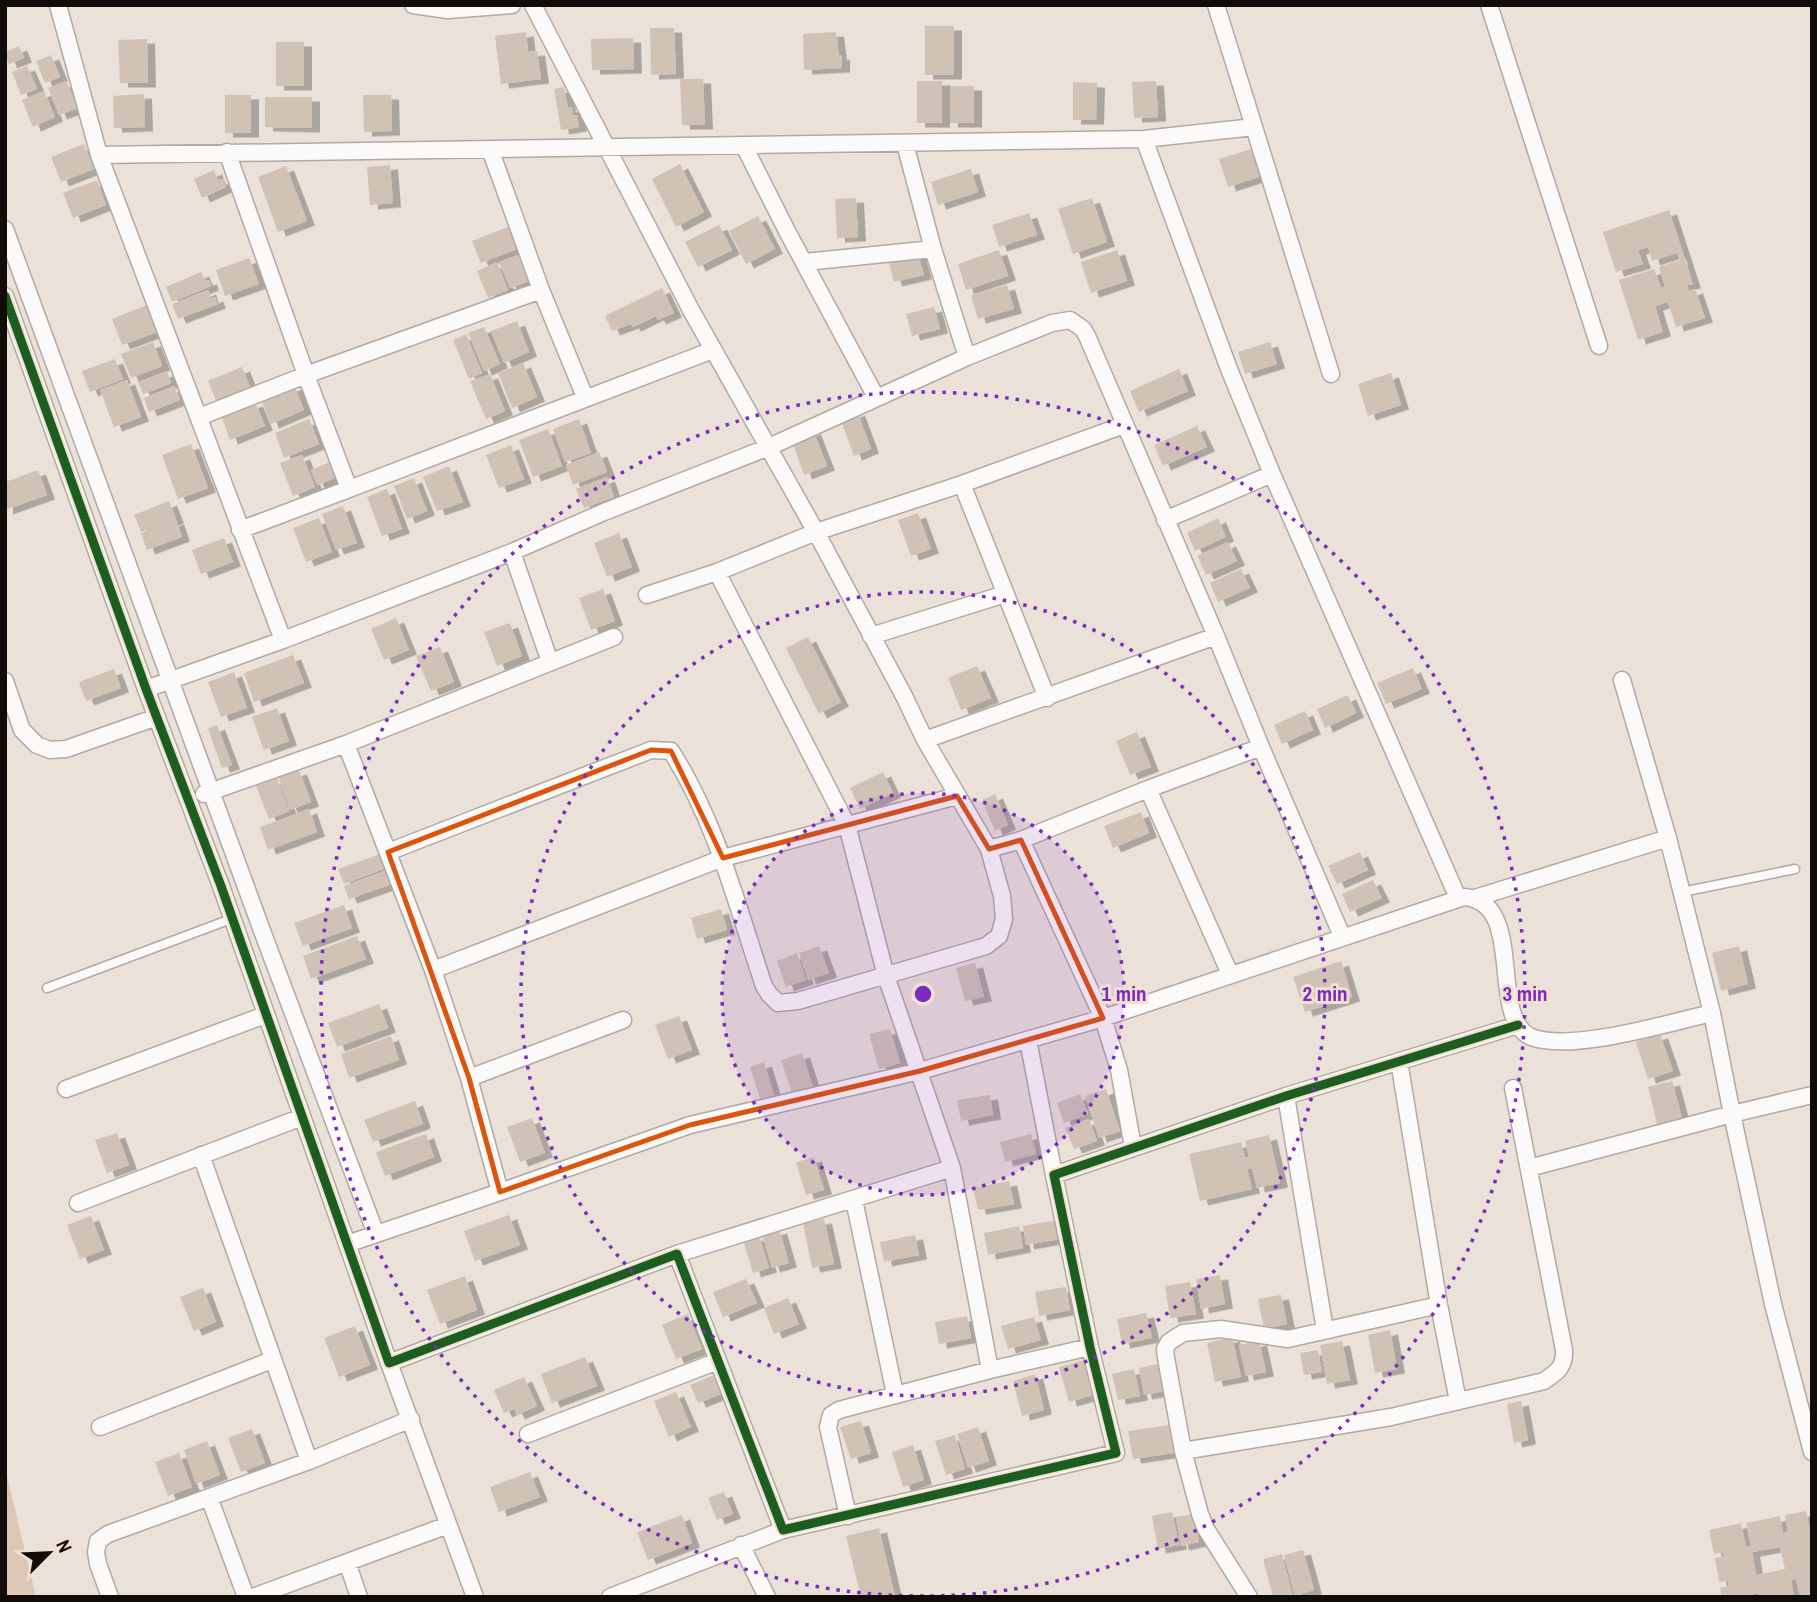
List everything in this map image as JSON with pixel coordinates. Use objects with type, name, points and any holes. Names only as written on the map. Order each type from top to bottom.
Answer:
[{"type":"street","points":[[58,5],[99,155],[283,640]]},
{"type":"street","points":[[413,5],[448,10],[512,5]]},
{"type":"street","points":[[388,852],[651,750],[671,751],[705,815],[723,858],[764,986],[773,999],[785,1004],[798,1001],[986,946],[999,936],[1004,919],[1004,906],[989,849],[925,740],[816,531],[713,351],[605,148],[533,5]]},
{"type":"street","points":[[1216,5],[1331,374]]},
{"type":"street","points":[[1489,5],[1599,346]]},
{"type":"street","points":[[99,155],[1144,139],[1254,127]]},
{"type":"street","points":[[1144,139],[1229,369],[1272,474],[1466,898],[1487,907],[1498,927],[1511,1003],[1518,1026],[1524,1034],[1532,1037],[1573,1042],[1712,1013]]},
{"type":"street","points":[[905,144],[933,249],[967,357]]},
{"type":"street","points":[[744,146],[876,397]]},
{"type":"street","points":[[490,149],[541,290],[585,397]]},
{"type":"street","points":[[227,152],[349,489]]},
{"type":"street","points":[[5,229],[376,1234]]},
{"type":"street","points":[[805,262],[933,249]]},
{"type":"street","points":[[199,417],[306,375],[541,290]]},
{"type":"street","points":[[5,296],[475,1597]]},
{"type":"street","points":[[146,689],[283,640],[512,552],[604,512],[769,447],[967,357],[1052,323],[1070,320],[1083,329],[1087,336],[1342,936]]},
{"type":"street","points":[[240,530],[585,397],[713,351]]},
{"type":"street","points":[[646,595],[717,572],[816,531],[962,484],[1124,425]]},
{"type":"street","points":[[1165,520],[1272,474]]},
{"type":"street","points":[[962,484],[1047,698]]},
{"type":"street","points":[[512,552],[550,662]]},
{"type":"street","points":[[717,572],[847,825],[886,976],[953,1168],[990,1370]]},
{"type":"street","points":[[871,636],[1005,594]]},
{"type":"street","points":[[925,740],[1216,636]]},
{"type":"street","points":[[189,800],[346,744],[614,637]]},
{"type":"street","points":[[1622,680],[1668,838],[1712,1013],[1773,1304],[1812,1452]]},
{"type":"street","points":[[5,681],[22,730],[37,745],[50,750],[66,750],[157,717]]},
{"type":"street","points":[[346,744],[433,970],[469,1078],[500,1192]]},
{"type":"street","points":[[989,849],[1021,840],[1261,747]]},
{"type":"street","points":[[1149,789],[1230,974]]},
{"type":"street","points":[[433,970],[723,858],[957,796]]},
{"type":"street","points":[[347,1244],[690,1125],[920,1070],[1028,1040],[1102,1018],[1342,936],[1668,838]]},
{"type":"street","points":[[1021,840],[1102,1018],[1119,1070],[1133,1147]]},
{"type":"street","points":[[66,1089],[265,1016]]},
{"type":"street","points":[[469,1078],[623,1020]]},
{"type":"street","points":[[1054,1175],[1286,1096],[1518,1026]]},
{"type":"street","points":[[610,1597],[639,1592],[741,1545],[783,1530],[1116,1453],[1090,1347],[1028,1040]]},
{"type":"street","points":[[1399,1061],[1439,1305],[1458,1401]]},
{"type":"street","points":[[1183,1451],[1391,1417],[1544,1381],[1555,1374],[1564,1360],[1513,1088]]},
{"type":"street","points":[[1528,1168],[1812,1095]]},
{"type":"street","points":[[1286,1096],[1325,1330]]},
{"type":"street","points":[[78,1203],[302,1117]]},
{"type":"street","points":[[312,1144],[338,1134]]},
{"type":"street","points":[[201,1155],[309,1461]]},
{"type":"street","points":[[389,1363],[677,1254],[953,1168]]},
{"type":"street","points":[[854,1200],[895,1394]]},
{"type":"street","points":[[677,1254],[783,1530]]},
{"type":"street","points":[[1249,1597],[1206,1529],[1192,1489],[1165,1349],[1173,1338],[1183,1333],[1221,1329],[1288,1339],[1439,1305]]},
{"type":"street","points":[[848,1516],[828,1427],[830,1418],[839,1410],[1090,1347]]},
{"type":"street","points":[[100,1427],[272,1360]]},
{"type":"street","points":[[528,1434],[718,1361]]},
{"type":"street","points":[[110,1597],[96,1552],[98,1541],[108,1534],[309,1461],[411,1419]]},
{"type":"street","points":[[209,1497],[246,1597]]},
{"type":"street","points":[[253,1597],[448,1525]]},
{"type":"street","points":[[741,1545],[767,1597]]},
{"type":"street","points":[[347,1562],[359,1597]]},
{"type":"lane","points":[[1682,892],[1795,869]]},
{"type":"lane","points":[[47,988],[231,919]]},
{"type":"highlighted area","points":[[651,750],[671,751],[723,858],[957,796],[989,849],[1021,840],[1103,1018],[920,1071],[690,1125],[500,1192],[469,1078],[388,852]]},
{"type":"shaded area","points":[[5,1468],[36,1597],[5,1597]]},
{"type":"building","points":[[925,26],[954,26],[954,75],[925,75]]},
{"type":"building","points":[[650,28],[674,28],[676,74],[651,75]]},
{"type":"building","points":[[526,32],[528,52],[537,51],[541,79],[501,84],[495,36]]},
{"type":"building","points":[[836,32],[839,56],[842,55],[842,68],[804,70],[803,34]]},
{"type":"building","points":[[633,38],[634,69],[592,70],[591,39]]},
{"type":"building","points":[[147,39],[148,83],[120,83],[118,40]]},
{"type":"building","points":[[276,42],[304,42],[304,86],[276,86]]},
{"type":"building","points":[[19,46],[24,58],[9,64],[5,52]]},
{"type":"building","points":[[51,55],[60,77],[45,83],[36,61]]},
{"type":"building","points":[[27,66],[37,89],[21,95],[12,72]]},
{"type":"building","points":[[680,79],[703,79],[705,125],[682,125]]},
{"type":"building","points":[[66,81],[78,108],[59,115],[48,88]]},
{"type":"building","points":[[917,81],[942,81],[942,123],[917,123]]},
{"type":"building","points":[[1156,81],[1158,117],[1134,118],[1132,82]]},
{"type":"building","points":[[1073,82],[1097,83],[1096,120],[1073,120]]},
{"type":"building","points":[[950,86],[974,86],[974,123],[950,123]]},
{"type":"building","points":[[564,87],[568,108],[572,107],[573,115],[577,115],[579,127],[561,130],[554,89]]},
{"type":"building","points":[[44,91],[55,117],[33,127],[22,100]]},
{"type":"building","points":[[144,94],[145,127],[114,128],[113,96]]},
{"type":"building","points":[[225,95],[251,95],[251,133],[225,133]]},
{"type":"building","points":[[363,95],[391,95],[392,131],[364,132]]},
{"type":"building","points":[[265,97],[312,97],[312,128],[265,127]]},
{"type":"building","points":[[84,144],[94,169],[61,182],[51,157]]},
{"type":"building","points":[[1251,149],[1259,177],[1228,187],[1219,159]]},
{"type":"building","points":[[680,164],[704,212],[676,227],[652,179]]},
{"type":"building","points":[[390,165],[393,203],[370,205],[367,167]]},
{"type":"building","points":[[286,166],[307,221],[278,232],[258,177]]},
{"type":"building","points":[[971,169],[978,192],[938,205],[931,182]]},
{"type":"building","points":[[214,170],[218,180],[223,179],[226,187],[202,198],[194,179]]},
{"type":"building","points":[[97,180],[106,205],[73,218],[63,193]]},
{"type":"building","points":[[856,198],[858,237],[837,238],[835,199]]},
{"type":"building","points":[[1092,198],[1107,242],[1073,254],[1058,209]]},
{"type":"building","points":[[1669,210],[1693,284],[1687,285],[1689,291],[1695,289],[1705,318],[1676,327],[1668,302],[1655,306],[1663,332],[1638,340],[1619,280],[1654,269],[1661,288],[1665,287],[1659,267],[1680,260],[1677,253],[1652,261],[1648,247],[1638,250],[1643,264],[1616,272],[1603,232]]},
{"type":"building","points":[[1029,213],[1037,235],[999,247],[992,225]]},
{"type":"building","points":[[758,216],[775,249],[746,264],[729,231]]},
{"type":"building","points":[[719,225],[732,250],[698,267],[685,242]]},
{"type":"building","points":[[508,227],[517,249],[481,263],[472,241]]},
{"type":"building","points":[[999,250],[1008,276],[966,290],[958,264]]},
{"type":"building","points":[[1117,250],[1127,281],[1091,293],[1081,262]]},
{"type":"building","points":[[917,251],[924,275],[894,282],[888,259]]},
{"type":"building","points":[[518,255],[529,281],[510,288],[499,262]]},
{"type":"building","points":[[249,258],[259,284],[225,296],[216,270]]},
{"type":"building","points":[[497,262],[508,290],[488,298],[477,271]]},
{"type":"building","points":[[201,272],[211,286],[172,302],[166,287]]},
{"type":"building","points":[[1007,285],[1014,309],[978,319],[971,295]]},
{"type":"building","points":[[662,288],[674,313],[658,320],[656,316],[633,327],[631,324],[612,331],[605,316]]},
{"type":"building","points":[[208,290],[211,299],[215,297],[218,304],[178,319],[172,304]]},
{"type":"building","points":[[147,305],[157,332],[122,345],[112,319]]},
{"type":"building","points":[[934,307],[940,329],[912,336],[906,314]]},
{"type":"building","points":[[517,321],[529,352],[504,363],[491,331]]},
{"type":"building","points":[[484,327],[500,364],[484,371],[468,333]]},
{"type":"building","points":[[466,334],[482,373],[469,379],[453,340]]},
{"type":"building","points":[[153,342],[162,366],[131,378],[121,354]]},
{"type":"building","points":[[1270,342],[1277,364],[1245,374],[1238,352]]},
{"type":"building","points":[[115,359],[123,379],[90,392],[82,371]]},
{"type":"building","points":[[523,363],[537,397],[512,408],[498,373]]},
{"type":"building","points":[[242,367],[252,392],[218,406],[208,381]]},
{"type":"building","points":[[1179,369],[1188,391],[1139,412],[1130,391]]},
{"type":"building","points":[[167,371],[171,383],[143,394],[138,382]]},
{"type":"building","points":[[1391,373],[1401,405],[1368,416],[1358,384]]},
{"type":"building","points":[[490,374],[505,411],[486,419],[470,381]]},
{"type":"building","points":[[127,380],[141,417],[114,427],[100,390]]},
{"type":"building","points":[[294,385],[304,410],[271,424],[261,399]]},
{"type":"building","points":[[174,386],[180,400],[149,412],[144,398]]},
{"type":"building","points":[[255,402],[265,426],[230,440],[221,415]]},
{"type":"building","points":[[857,411],[871,449],[854,456],[840,418]]},
{"type":"building","points":[[309,419],[319,444],[284,458],[275,433]]},
{"type":"building","points":[[579,419],[591,453],[565,462],[553,429]]},
{"type":"building","points":[[1197,426],[1207,447],[1163,466],[1154,445]]},
{"type":"building","points":[[548,429],[562,466],[533,477],[519,440]]},
{"type":"building","points":[[813,430],[827,466],[804,475],[791,438]]},
{"type":"building","points":[[191,444],[208,488],[178,499],[162,455]]},
{"type":"building","points":[[511,445],[524,479],[499,488],[486,455]]},
{"type":"building","points":[[599,452],[607,472],[573,485],[566,465]]},
{"type":"building","points":[[302,455],[315,487],[293,496],[280,463]]},
{"type":"building","points":[[330,462],[337,477],[317,485],[311,470]]},
{"type":"building","points":[[449,466],[463,502],[437,511],[423,477]]},
{"type":"building","points":[[38,470],[47,495],[5,510],[5,482]]},
{"type":"building","points":[[607,477],[614,497],[584,508],[576,489]]},
{"type":"building","points":[[414,478],[427,511],[407,519],[394,486]]},
{"type":"building","points":[[387,489],[402,529],[382,536],[367,497]]},
{"type":"building","points":[[169,501],[176,519],[141,532],[134,515]]},
{"type":"building","points":[[343,506],[357,543],[336,550],[322,514]]},
{"type":"building","points":[[918,513],[931,549],[911,556],[898,520]]},
{"type":"building","points":[[319,518],[332,552],[306,562],[293,528]]},
{"type":"building","points":[[1218,518],[1226,537],[1195,551],[1187,533]]},
{"type":"building","points":[[176,520],[182,537],[147,550],[141,533]]},
{"type":"building","points":[[619,533],[632,567],[607,577],[594,543]]},
{"type":"building","points":[[224,538],[233,562],[201,574],[192,550]]},
{"type":"building","points":[[1228,542],[1237,561],[1206,575],[1197,556]]},
{"type":"building","points":[[1241,569],[1250,588],[1218,602],[1210,583]]},
{"type":"building","points":[[603,589],[615,621],[591,630],[579,598]]},
{"type":"building","points":[[396,618],[409,650],[384,660],[371,629]]},
{"type":"building","points":[[510,623],[522,656],[497,666],[484,632]]},
{"type":"building","points":[[808,637],[841,702],[819,714],[786,648]]},
{"type":"building","points":[[440,647],[454,682],[431,691],[416,656]]},
{"type":"building","points":[[293,655],[304,683],[254,702],[244,673]]},
{"type":"building","points":[[977,666],[991,698],[961,710],[948,678]]},
{"type":"building","points":[[1413,668],[1422,689],[1386,704],[1377,683]]},
{"type":"building","points":[[114,669],[121,688],[86,701],[79,682]]},
{"type":"building","points":[[234,672],[247,708],[221,717],[208,682]]},
{"type":"building","points":[[1348,695],[1356,713],[1325,728],[1317,709]]},
{"type":"building","points":[[277,708],[289,741],[264,750],[252,717]]},
{"type":"building","points":[[1305,711],[1313,730],[1282,744],[1274,725]]},
{"type":"building","points":[[217,725],[232,765],[222,768],[208,729]]},
{"type":"building","points":[[1137,732],[1151,767],[1130,775],[1116,741]]},
{"type":"building","points":[[299,770],[311,802],[290,810],[278,777]]},
{"type":"building","points":[[883,772],[893,793],[860,809],[850,788]]},
{"type":"building","points":[[277,778],[289,811],[269,819],[256,786]]},
{"type":"building","points":[[995,794],[1008,825],[995,831],[982,800]]},
{"type":"building","points":[[309,809],[317,832],[268,850],[260,827]]},
{"type":"building","points":[[1141,812],[1149,833],[1113,848],[1104,826]]},
{"type":"building","points":[[1360,852],[1368,870],[1337,884],[1328,866]]},
{"type":"building","points":[[380,854],[386,868],[344,884],[338,869]]},
{"type":"building","points":[[387,870],[392,884],[349,899],[344,886]]},
{"type":"building","points":[[1373,880],[1382,898],[1350,912],[1342,894]]},
{"type":"building","points":[[344,905],[352,928],[303,946],[294,923]]},
{"type":"building","points":[[721,909],[727,930],[697,939],[691,918]]},
{"type":"building","points":[[357,936],[366,959],[311,979],[303,956]]},
{"type":"building","points":[[819,946],[829,973],[808,980],[799,953]]},
{"type":"building","points":[[1739,946],[1748,984],[1721,991],[1712,953]]},
{"type":"building","points":[[797,953],[806,980],[786,987],[777,961]]},
{"type":"building","points":[[1341,961],[1352,997],[1305,1012],[1293,977]]},
{"type":"building","points":[[975,963],[984,997],[965,1001],[956,968]]},
{"type":"building","points":[[379,1004],[388,1028],[337,1047],[328,1023]]},
{"type":"building","points":[[679,1016],[692,1050],[668,1059],[655,1025]]},
{"type":"building","points":[[890,1029],[900,1063],[879,1069],[869,1034]]},
{"type":"building","points":[[1660,1034],[1673,1071],[1648,1079],[1636,1042]]},
{"type":"building","points":[[391,1036],[399,1060],[349,1078],[341,1054]]},
{"type":"building","points":[[802,1053],[813,1087],[792,1093],[781,1060]]},
{"type":"building","points":[[764,1062],[774,1095],[760,1099],[750,1067]]},
{"type":"building","points":[[1672,1081],[1682,1118],[1657,1124],[1648,1087]]},
{"type":"building","points":[[1106,1089],[1120,1131],[1099,1138],[1085,1096]]},
{"type":"building","points":[[1080,1094],[1088,1114],[1064,1123],[1057,1103]]},
{"type":"building","points":[[990,1095],[993,1115],[961,1121],[957,1100]]},
{"type":"building","points":[[415,1101],[423,1124],[373,1142],[364,1120]]},
{"type":"building","points":[[532,1118],[545,1153],[520,1162],[507,1127]]},
{"type":"building","points":[[1089,1119],[1097,1141],[1074,1149],[1065,1128]]},
{"type":"building","points":[[117,1133],[129,1165],[107,1173],[95,1140]]},
{"type":"building","points":[[426,1134],[434,1157],[385,1176],[376,1152]]},
{"type":"building","points":[[1031,1134],[1036,1154],[1005,1162],[1000,1142]]},
{"type":"building","points":[[1269,1135],[1280,1183],[1257,1188],[1252,1168],[1247,1169],[1252,1189],[1200,1201],[1189,1154],[1241,1142],[1245,1157],[1249,1157],[1245,1141]]},
{"type":"building","points":[[814,1157],[824,1190],[806,1195],[796,1162]]},
{"type":"building","points":[[1009,1181],[1014,1204],[978,1210],[973,1188]]},
{"type":"building","points":[[509,1215],[520,1245],[475,1261],[464,1231]]},
{"type":"building","points":[[91,1216],[104,1250],[80,1259],[67,1225]]},
{"type":"building","points":[[824,1219],[834,1264],[812,1268],[803,1223]]},
{"type":"building","points":[[1057,1220],[1060,1239],[1026,1245],[1023,1226]]},
{"type":"building","points":[[1019,1226],[1023,1248],[988,1255],[984,1233]]},
{"type":"building","points":[[779,1229],[789,1263],[772,1268],[762,1234]]},
{"type":"building","points":[[759,1235],[769,1268],[753,1273],[743,1240]]},
{"type":"building","points":[[915,1235],[919,1255],[884,1262],[880,1242]]},
{"type":"building","points":[[1220,1275],[1225,1304],[1201,1309],[1196,1279]]},
{"type":"building","points":[[465,1276],[477,1310],[440,1324],[427,1290]]},
{"type":"building","points":[[746,1279],[757,1303],[723,1317],[713,1292]]},
{"type":"building","points":[[1190,1282],[1196,1314],[1170,1318],[1165,1286]]},
{"type":"building","points":[[1066,1287],[1070,1310],[1039,1316],[1035,1292]]},
{"type":"building","points":[[203,1288],[216,1322],[194,1331],[180,1297]]},
{"type":"building","points":[[1281,1295],[1287,1324],[1264,1329],[1258,1299]]},
{"type":"building","points":[[788,1298],[799,1324],[774,1334],[764,1308]]},
{"type":"building","points":[[1146,1313],[1152,1338],[1122,1344],[1117,1319]]},
{"type":"building","points":[[688,1314],[702,1349],[676,1359],[662,1325]]},
{"type":"building","points":[[967,1316],[971,1338],[939,1344],[935,1322]]},
{"type":"building","points":[[1034,1317],[1041,1340],[1008,1349],[1001,1326]]},
{"type":"building","points":[[355,1326],[370,1365],[339,1377],[324,1338]]},
{"type":"building","points":[[1390,1330],[1397,1369],[1375,1373],[1368,1335]]},
{"type":"building","points":[[1232,1337],[1241,1377],[1215,1382],[1207,1343]]},
{"type":"building","points":[[1259,1341],[1266,1372],[1246,1376],[1239,1345]]},
{"type":"building","points":[[1342,1341],[1350,1380],[1327,1384],[1320,1345]]},
{"type":"building","points":[[1318,1350],[1322,1372],[1304,1375],[1300,1353]]},
{"type":"building","points":[[585,1357],[597,1386],[552,1403],[541,1374]]},
{"type":"building","points":[[1084,1360],[1094,1395],[1069,1402],[1059,1367]]},
{"type":"building","points":[[1158,1364],[1164,1391],[1144,1395],[1139,1368]]},
{"type":"building","points":[[1134,1369],[1140,1396],[1118,1400],[1112,1374]]},
{"type":"building","points":[[1035,1374],[1044,1410],[1022,1416],[1013,1381]]},
{"type":"building","points":[[714,1375],[721,1394],[698,1403],[690,1385]]},
{"type":"building","points":[[524,1377],[537,1406],[517,1415],[514,1409],[504,1413],[494,1390]]},
{"type":"building","points":[[676,1392],[691,1427],[669,1437],[654,1401]]},
{"type":"building","points":[[1521,1401],[1528,1440],[1514,1443],[1507,1404]]},
{"type":"building","points":[[861,1421],[871,1453],[851,1459],[840,1427]]},
{"type":"building","points":[[1170,1425],[1174,1453],[1133,1459],[1128,1431]]},
{"type":"building","points":[[978,1427],[989,1461],[968,1468],[957,1434]]},
{"type":"building","points":[[252,1429],[265,1463],[241,1472],[228,1438]]},
{"type":"building","points":[[955,1435],[965,1469],[946,1475],[935,1441]]},
{"type":"building","points":[[207,1441],[220,1475],[196,1484],[184,1450]]},
{"type":"building","points":[[913,1445],[924,1480],[903,1487],[892,1452]]},
{"type":"building","points":[[179,1453],[192,1487],[168,1496],[155,1462]]},
{"type":"building","points":[[530,1472],[540,1497],[499,1512],[490,1487]]},
{"type":"building","points":[[724,1492],[733,1514],[717,1520],[708,1498]]},
{"type":"building","points":[[1806,1511],[1812,1541],[1812,1594],[1800,1596],[1796,1579],[1791,1580],[1794,1597],[1760,1597],[1759,1593],[1753,1594],[1754,1597],[1722,1597],[1720,1588],[1729,1586],[1728,1581],[1719,1582],[1715,1558],[1724,1556],[1723,1552],[1714,1554],[1709,1530],[1741,1523],[1746,1547],[1751,1546],[1746,1523],[1780,1516],[1783,1533],[1788,1532],[1785,1515]],"holes":[[[1780,1547],[1785,1569],[1756,1575],[1752,1552]]]},
{"type":"building","points":[[1172,1512],[1179,1545],[1158,1549],[1152,1516]]},
{"type":"building","points":[[1193,1514],[1199,1542],[1181,1546],[1176,1517]]},
{"type":"building","points":[[682,1515],[692,1543],[648,1560],[637,1532]]},
{"type":"building","points":[[879,1528],[895,1597],[861,1597],[846,1536]]},
{"type":"building","points":[[1303,1550],[1314,1590],[1295,1596],[1284,1555]]},
{"type":"building","points":[[1282,1554],[1293,1597],[1273,1597],[1263,1559]]},
{"type":"cycle path","points":[[5,296],[146,689],[221,886],[389,1363],[677,1254],[783,1530],[1116,1453],[1090,1347],[1054,1175],[1286,1096],[1518,1025]]}]
